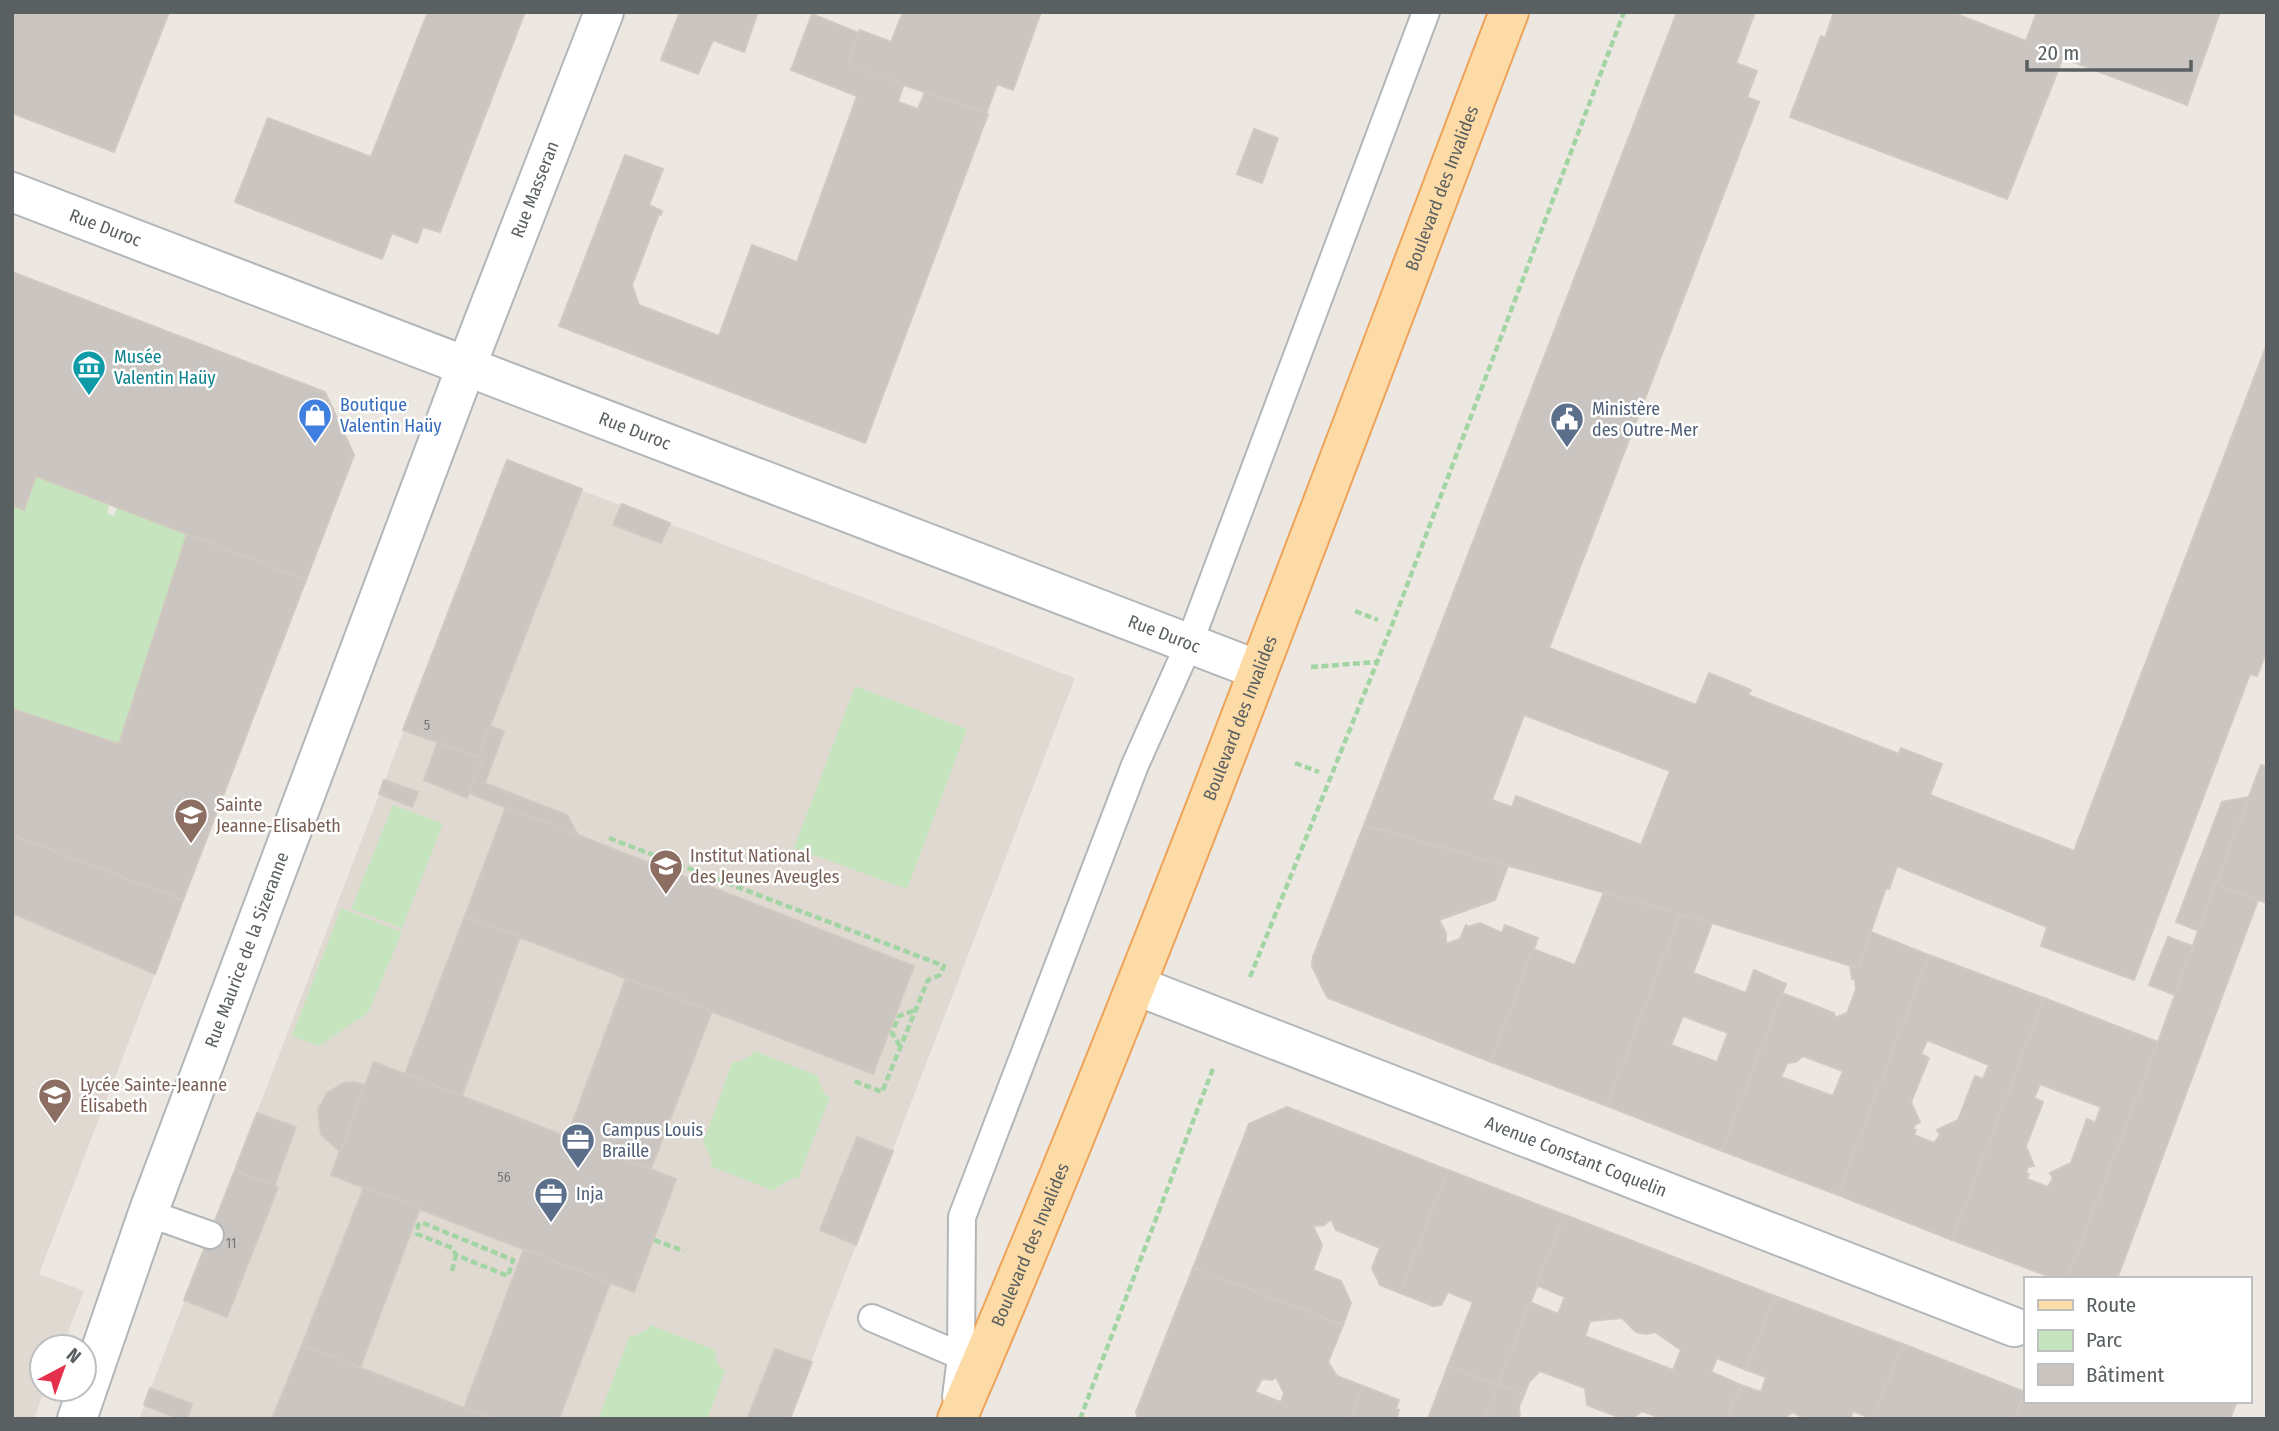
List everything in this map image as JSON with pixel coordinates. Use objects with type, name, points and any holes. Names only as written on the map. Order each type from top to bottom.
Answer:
[{"type":"main road","name":"Boulevard des Invalides","points":[[955,1419],[971,1360],[1026,1260],[1137,986],[1509,12]]},
{"type":"street","name":"Rue Masseran","points":[[466,367],[604,12]]},
{"type":"street","name":"Rue Duroc","points":[[12,192],[1258,670]]},
{"type":"street","name":"Rue Maurice de la Sizeranne","points":[[77,1419],[148,1213],[466,367]]},
{"type":"street","name":"Avenue Constant Coquelin","points":[[1137,986],[2014,1327]]},
{"type":"lane","name":"Boulevard des Invalides","points":[[971,1360],[962,1217],[1135,765],[1189,644],[1426,12]]},
{"type":"lane","points":[[148,1213],[210,1235]]},
{"type":"lane","points":[[872,1318],[971,1360]]},
{"type":"path","points":[[1080,1419],[1230,1024],[1377,662],[1624,12]]},
{"type":"path","points":[[1355,611],[1378,620]]},
{"type":"path","points":[[1258,670],[1377,662]]},
{"type":"path","points":[[1295,763],[1319,772]]},
{"type":"path","points":[[609,838],[944,966],[940,975],[928,980],[882,1092],[854,1081]]},
{"type":"path","points":[[901,1046],[892,1033],[894,1024],[899,1016],[915,1010]]},
{"type":"path","points":[[452,1271],[456,1255],[452,1248],[417,1234],[418,1225],[424,1223],[513,1260],[508,1276],[456,1255]]},
{"type":"path","points":[[654,1240],[684,1251]]},
{"type":"shaded area","name":"Institut National des Jeunes Aveugles","points":[[507,462],[1075,678],[789,1419],[139,1419]]},
{"type":"shaded area","name":"Lycée Sainte-Jeanne Élisabeth","points":[[12,913],[155,974],[39,1274],[84,1291],[68,1333],[28,1333],[28,1403],[40,1403],[34,1419],[12,1419]]},
{"type":"green space","points":[[36,476],[110,504],[107,513],[114,516],[117,507],[187,534],[119,744],[12,709],[12,505],[24,509]]},
{"type":"green space","points":[[855,686],[967,729],[907,889],[794,848]]},
{"type":"green space","points":[[393,805],[443,824],[402,928],[351,909]]},
{"type":"green space","points":[[341,908],[402,932],[368,1013],[319,1046],[292,1036]]},
{"type":"green space","points":[[754,1051],[819,1076],[825,1095],[830,1097],[798,1179],[794,1178],[774,1191],[710,1166],[712,1161],[703,1142],[733,1061],[738,1062],[752,1055]]},
{"type":"green space","points":[[651,1325],[715,1350],[717,1362],[725,1371],[707,1419],[598,1419],[630,1335],[635,1336]]},
{"type":"building","points":[[12,12],[169,12],[114,152],[12,113]]},
{"type":"building","points":[[428,12],[525,12],[440,232],[423,227],[417,243],[392,233],[382,259],[235,202],[268,118],[371,157]]},
{"type":"building","points":[[680,12],[758,12],[744,52],[713,40],[698,74],[661,60]]},
{"type":"building","points":[[903,12],[1041,12],[1013,90],[997,84],[986,114],[847,65],[860,30],[891,42]]},
{"type":"building","name":"Ministère des Outre-Mer","points":[[1677,12],[1755,12],[1736,63],[1757,71],[1747,97],[1759,102],[1549,648],[1696,705],[1709,673],[1751,690],[1748,695],[1899,754],[1901,748],[1942,764],[1930,795],[2074,851],[2267,344],[2267,650],[2257,676],[2250,674],[2134,980],[2041,946],[2047,927],[1897,866],[1889,889],[1886,888],[1858,968],[1712,923],[1364,825]],"holes":[[[1524,715],[1670,771],[1641,845],[1516,796],[1512,807],[1492,800]]]},
{"type":"building","points":[[1834,12],[1951,12],[2026,41],[2037,12],[2220,12],[2187,105],[2063,58],[2007,199],[1790,117],[1821,36],[1825,38]]},
{"type":"building","points":[[812,14],[859,33],[847,65],[904,84],[898,102],[918,109],[925,92],[988,114],[865,443],[559,326],[625,155],[663,169],[649,205],[662,211],[661,215],[659,214],[632,285],[639,305],[719,336],[752,245],[797,262],[857,96],[791,70]]},
{"type":"building","points":[[1254,129],[1278,138],[1262,183],[1237,174]]},
{"type":"building","points":[[12,272],[325,392],[354,455],[306,580],[36,476],[24,510],[12,505]]},
{"type":"building","points":[[507,460],[582,489],[478,757],[403,730]]},
{"type":"building","points":[[622,504],[670,523],[661,543],[613,525]]},
{"type":"building","points":[[187,534],[306,580],[183,900],[12,835],[12,709],[119,744]]},
{"type":"building","points":[[490,726],[504,731],[485,783],[567,815],[579,837],[469,793],[482,759],[477,757]]},
{"type":"building","points":[[438,742],[482,759],[467,798],[424,780]]},
{"type":"building","points":[[2261,765],[2267,767],[2267,903],[2215,884]]},
{"type":"building","points":[[384,780],[418,792],[412,807],[379,794]]},
{"type":"building","points":[[2249,797],[2199,931],[2176,922],[2222,802]]},
{"type":"building","points":[[506,807],[914,966],[873,1074],[465,916]]},
{"type":"building","points":[[1364,825],[1508,866],[1495,900],[1439,920],[1446,933],[1446,944],[1460,939],[1466,925],[1468,927],[1480,923],[1502,933],[1505,925],[1538,938],[1491,1062],[1326,995],[1312,966],[1313,957]]},
{"type":"building","points":[[12,835],[183,900],[155,974],[12,913]]},
{"type":"building","points":[[2215,884],[2258,900],[2118,1277],[2068,1277]]},
{"type":"building","points":[[1604,892],[1680,914],[1607,1106],[1491,1062],[1533,949],[1575,965]]},
{"type":"building","points":[[1680,914],[1712,923],[1693,973],[1746,993],[1754,970],[1786,984],[1722,1151],[1607,1106]],"holes":[[[1683,1016],[1728,1033],[1717,1062],[1671,1045]]]},
{"type":"building","points":[[465,916],[520,937],[462,1096],[405,1074]]},
{"type":"building","points":[[1871,932],[1929,955],[1838,1195],[1722,1151],[1782,993],[1834,1013],[1835,1018],[1847,1013],[1856,989],[1850,965],[1858,968]],"holes":[[[1803,1056],[1843,1071],[1833,1096],[1781,1077],[1787,1063],[1796,1062]]]},
{"type":"building","points":[[2168,937],[2193,946],[2175,995],[2149,985]]},
{"type":"building","points":[[1929,955],[2044,998],[1952,1240],[1838,1195]],"holes":[[[1927,1040],[1989,1065],[1983,1079],[1975,1076],[1958,1120],[1937,1130],[1940,1135],[1934,1143],[1914,1135],[1916,1130],[1913,1129],[1920,1122],[1911,1102],[1929,1058],[1921,1054]]]},
{"type":"building","points":[[626,978],[712,1011],[651,1169],[567,1137]]},
{"type":"building","points":[[2044,998],[2158,1042],[2068,1277],[2051,1277],[1952,1240]],"holes":[[[2040,1084],[2101,1107],[2095,1123],[2087,1119],[2071,1163],[2050,1173],[2053,1178],[2048,1187],[2027,1179],[2028,1167],[2034,1166],[2026,1146],[2043,1102],[2034,1098]]]},
{"type":"building","points":[[374,1062],[676,1179],[634,1292],[331,1175]]},
{"type":"building","points":[[344,1083],[365,1085],[340,1152],[321,1134],[318,1110],[327,1093]]},
{"type":"building","points":[[1287,1107],[1448,1170],[1400,1293],[1380,1285],[1372,1268],[1380,1248],[1336,1230],[1331,1219],[1324,1225],[1313,1226],[1322,1245],[1313,1270],[1341,1281],[1351,1303],[1343,1325],[1193,1268],[1249,1124]]},
{"type":"building","points":[[257,1113],[296,1127],[274,1186],[235,1170]]},
{"type":"building","points":[[857,1137],[893,1151],[856,1245],[820,1230]]},
{"type":"building","points":[[235,1170],[278,1187],[227,1317],[184,1300]]},
{"type":"building","points":[[1448,1170],[1565,1215],[1498,1385],[1448,1366],[1473,1302],[1448,1292],[1441,1305],[1433,1306],[1400,1293]]},
{"type":"building","points":[[364,1187],[420,1208],[360,1368],[302,1345]]},
{"type":"building","points":[[1565,1215],[1775,1296],[1746,1370],[1717,1358],[1711,1372],[1741,1385],[1727,1419],[1663,1419],[1642,1411],[1632,1419],[1624,1419],[1587,1405],[1585,1388],[1540,1371],[1529,1382],[1524,1395],[1498,1385],[1530,1302],[1558,1314],[1565,1297],[1536,1285]],"holes":[[[1622,1318],[1636,1332],[1655,1332],[1681,1350],[1673,1370],[1585,1336],[1590,1321]]]},
{"type":"building","points":[[524,1249],[610,1283],[559,1419],[492,1419],[464,1408]]},
{"type":"building","points":[[1193,1268],[1343,1325],[1328,1362],[1337,1376],[1363,1386],[1351,1419],[1138,1419],[1136,1412]],"holes":[[[1276,1377],[1284,1393],[1281,1402],[1255,1392],[1262,1379],[1272,1380]]]},
{"type":"building","points":[[1775,1296],[1903,1344],[1872,1419],[1853,1411],[1850,1419],[1806,1419],[1792,1412],[1784,1419],[1727,1419],[1741,1385],[1761,1392],[1766,1377],[1746,1370]]},
{"type":"building","points":[[1903,1344],[2024,1392],[2015,1419],[1872,1419]]},
{"type":"building","points":[[302,1345],[464,1408],[492,1419],[272,1419]]},
{"type":"building","points":[[775,1349],[812,1362],[790,1419],[747,1419]]},
{"type":"building","points":[[1448,1366],[1498,1385],[1485,1419],[1428,1419]]},
{"type":"building","points":[[1498,1385],[1524,1395],[1519,1406],[1520,1419],[1485,1419]]},
{"type":"building","points":[[1363,1386],[1399,1400],[1397,1417],[1402,1419],[1351,1419]]},
{"type":"building","points":[[150,1388],[192,1404],[187,1419],[179,1419],[144,1405]]},
{"type":"building","points":[[2024,1394],[2024,1403],[2236,1403],[2230,1419],[2015,1419]]},
{"type":"place","name":"Musée Valentin Haüy","points":[[89,397]]},
{"type":"place","name":"Boutique Valentin Haüy","points":[[315,445]]},
{"type":"place","name":"Ministère des Outre-Mer","points":[[1567,449]]},
{"type":"place","name":"Sainte Jeanne-Elisabeth","points":[[191,845]]},
{"type":"place","name":"Institut National des Jeunes Aveugles","points":[[666,896]]},
{"type":"place","name":"Lycée Sainte-Jeanne Élisabeth","points":[[55,1125]]},
{"type":"place","name":"Campus Louis Braille","points":[[578,1170]]},
{"type":"place","name":"Inja","points":[[551,1224]]}]
